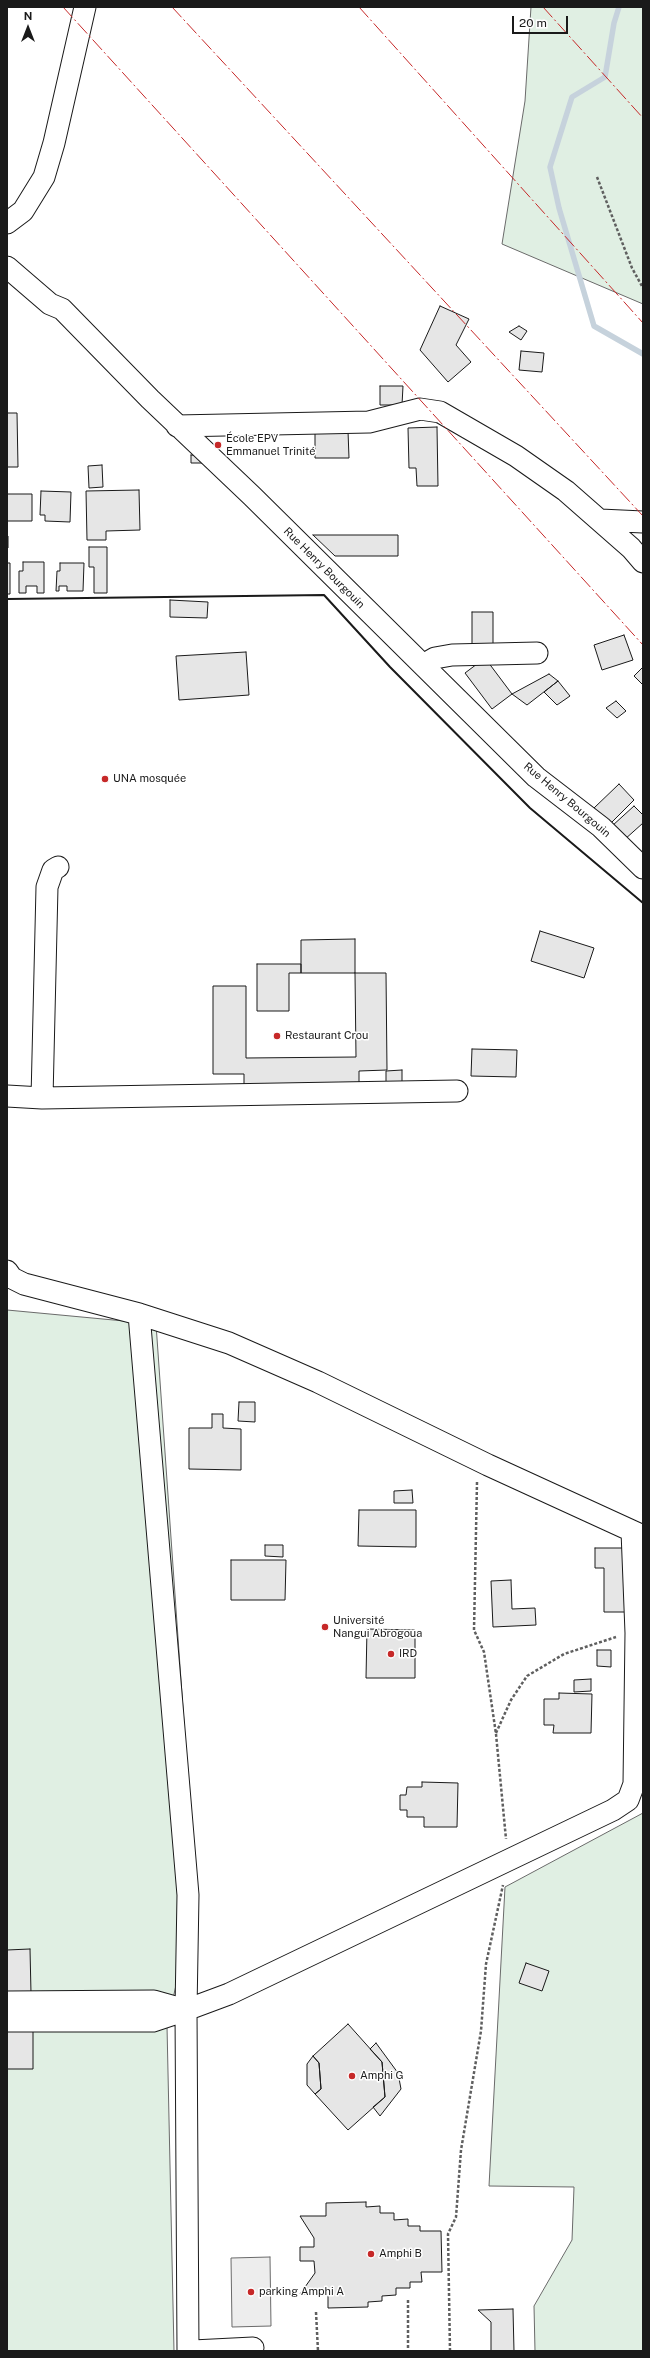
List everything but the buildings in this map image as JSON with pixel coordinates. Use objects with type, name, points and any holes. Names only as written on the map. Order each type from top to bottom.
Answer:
[{"type":"street","points":[[7,223],[23,211],[44,177],[54,143],[85,7]]},
{"type":"street","name":"Rue Henry Bourgouin","points":[[7,267],[50,304],[62,309],[177,426],[252,496],[536,777],[600,827],[643,868]]},
{"type":"street","points":[[177,426],[369,422],[420,409],[440,412],[516,456],[566,490],[631,548],[643,562]]},
{"type":"street","points":[[600,520],[643,522]]},
{"type":"street","points":[[423,665],[435,658],[452,655],[537,653]]},
{"type":"street","points":[[42,1098],[47,887],[53,870],[58,868]]},
{"type":"street","points":[[7,1096],[42,1098],[457,1091]]},
{"type":"street","points":[[7,1272],[12,1278],[24,1284],[139,1314],[242,1349],[318,1382],[488,1465],[637,1534],[634,1784],[637,1793],[628,1800],[613,1810],[229,1994],[186,2010],[153,2021],[7,2021]]},
{"type":"street","points":[[139,1314],[184,1831],[188,1895],[186,2010],[188,2351]]},
{"type":"street","points":[[7,2002],[154,2001],[186,2010]]},
{"type":"street","points":[[193,2351],[253,2348]]},
{"type":"path","points":[[597,177],[632,268],[643,288]]},
{"type":"path","points":[[450,2351],[448,2234],[456,2217],[460,2150],[481,2031],[486,1964],[508,1860],[496,1734],[484,1652],[474,1630],[477,1483],[488,1465]]},
{"type":"path","points":[[496,1734],[511,1700],[527,1676],[564,1654],[636,1633]]},
{"type":"path","points":[[408,2300],[408,2351]]},
{"type":"path","points":[[316,2312],[318,2351]]},
{"type":"green space","points":[[531,7],[643,7],[643,304],[502,244],[525,101]]},
{"type":"green space","points":[[7,1310],[156,1324],[196,1894],[167,2026],[174,2351],[7,2351]]},
{"type":"green space","points":[[643,1813],[643,2351],[535,2351],[534,2306],[572,2240],[574,2187],[489,2186],[505,1887]]},
{"type":"shaded area","name":"parking Amphi A","points":[[270,2257],[271,2326],[232,2327],[231,2258]]},
{"type":"waterway","points":[[619,7],[614,23],[605,77],[572,97],[550,167],[559,208],[594,326],[643,354]]},
{"type":"wall","points":[[7,599],[324,595],[390,667],[530,808],[643,903]]},
{"type":"power","points":[[63,7],[643,645]]},
{"type":"power","points":[[172,7],[643,516]]},
{"type":"power","points":[[359,7],[643,323]]},
{"type":"power","points":[[543,7],[643,118]]},
{"type":"place","name":"École EPV Emmanuel Trinité","points":[[218,445]]},
{"type":"place","name":"UNA mosquée","points":[[105,779]]},
{"type":"place","name":"Restaurant Crou","points":[[277,1036]]},
{"type":"place","name":"Université Nangui Abrogoua","points":[[325,1627]]},
{"type":"place","name":"IRD","points":[[391,1654]]},
{"type":"place","name":"Amphi G","points":[[352,2076]]},
{"type":"place","name":"Amphi B","points":[[371,2254]]},
{"type":"place","name":"parking Amphi A","points":[[251,2292]]}]
